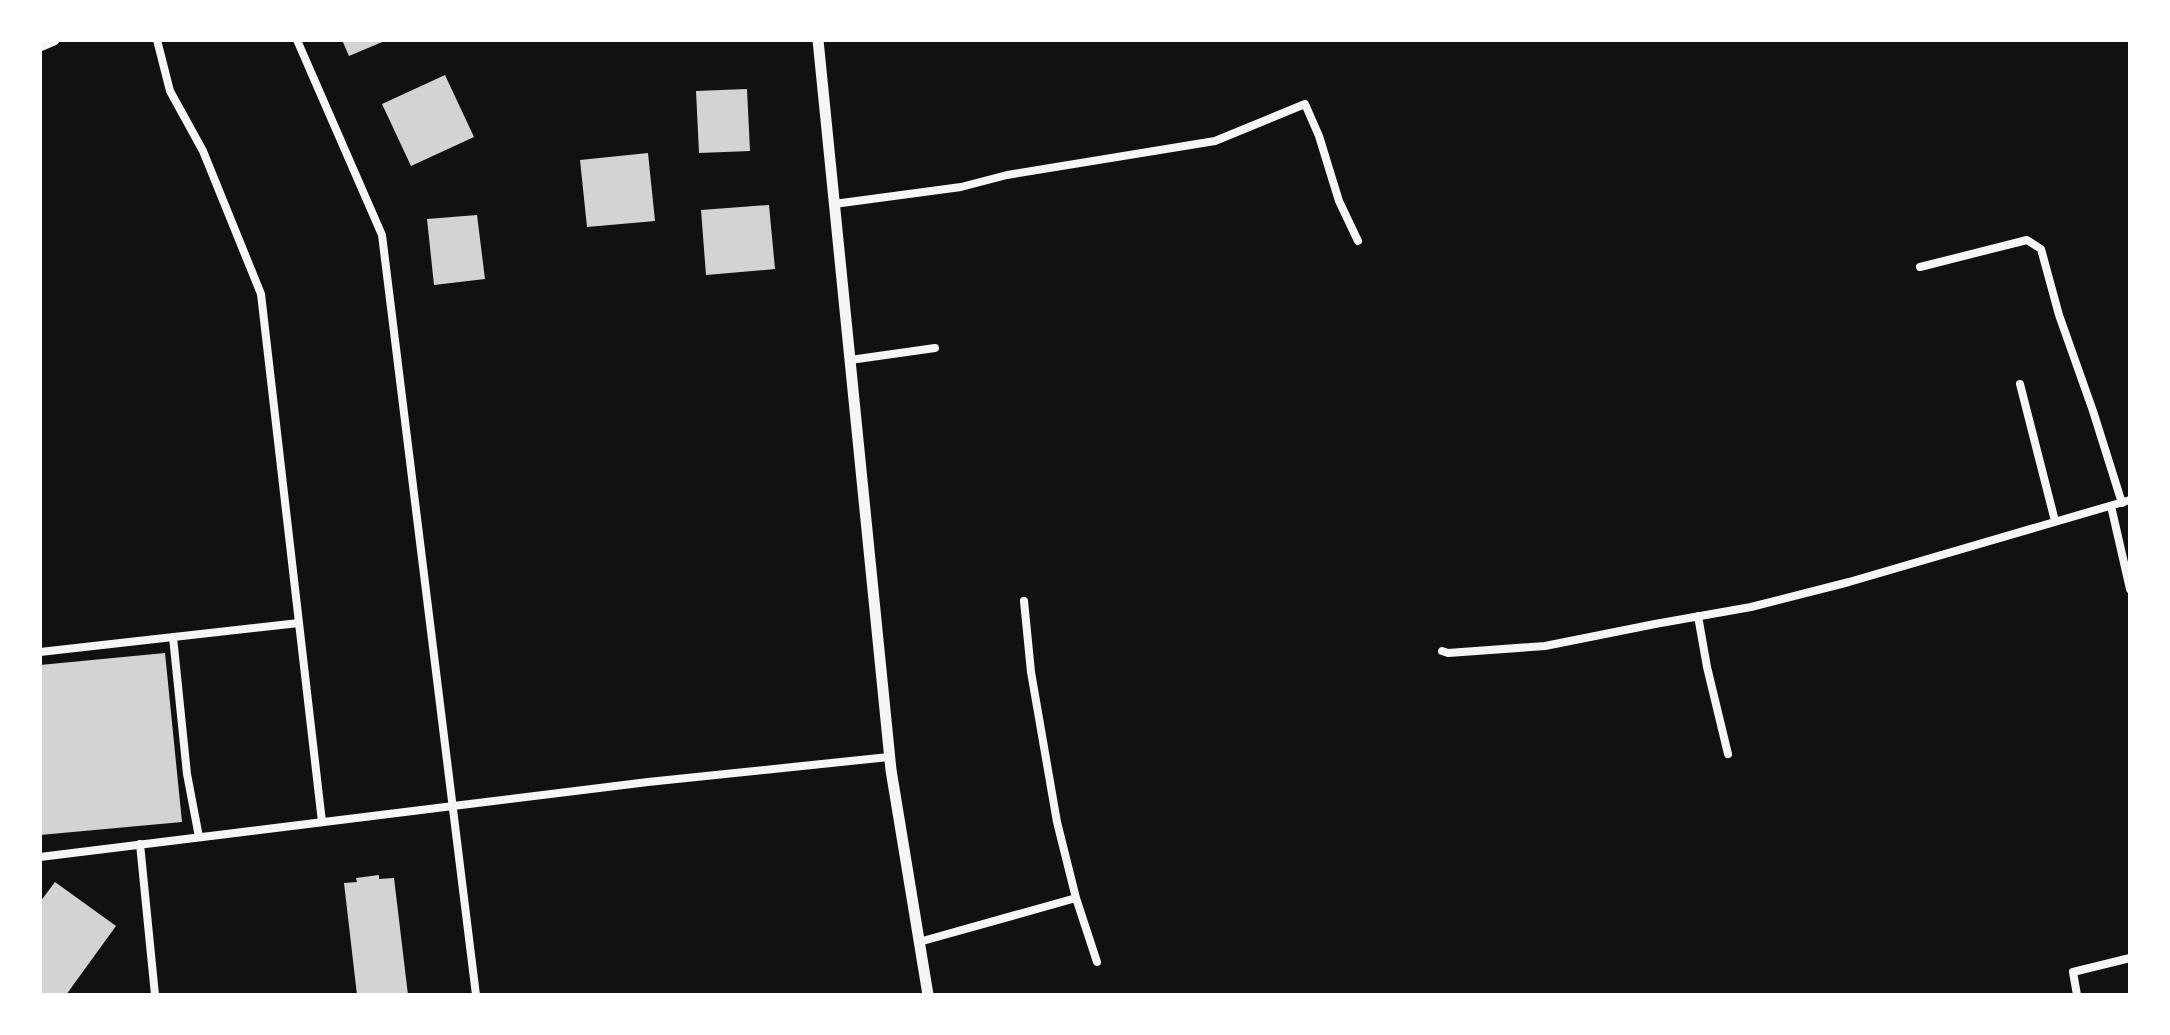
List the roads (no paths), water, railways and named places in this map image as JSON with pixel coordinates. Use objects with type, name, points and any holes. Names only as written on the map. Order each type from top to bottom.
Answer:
[{"type":"street","points":[[40,46],[54,40]]},
{"type":"street","points":[[157,40],[170,91],[203,151],[261,294],[322,822]]},
{"type":"street","points":[[297,40],[382,235],[476,995]]},
{"type":"street","points":[[818,40],[889,757],[928,995]]},
{"type":"street","points":[[834,204],[961,187],[1007,175],[1215,141],[1305,104],[1319,136],[1339,201],[1358,241]]},
{"type":"street","points":[[1442,651],[1545,646],[1751,607],[2126,502],[2059,315],[2041,249],[2027,240],[1920,267]]},
{"type":"street","points":[[850,360],[935,348]]},
{"type":"street","points":[[2020,384],[2055,521]]},
{"type":"street","points":[[2111,506],[2130,589]]},
{"type":"street","points":[[1024,601],[1031,672],[1057,822],[1076,898],[1097,962]]},
{"type":"street","points":[[1698,616],[1728,754]]},
{"type":"street","points":[[40,652],[299,623]]},
{"type":"street","points":[[173,637],[187,774],[199,837]]},
{"type":"street","points":[[40,857],[452,805],[889,757]]},
{"type":"street","points":[[140,844],[155,995]]},
{"type":"street","points":[[919,942],[1076,898]]},
{"type":"street","points":[[2077,995],[2073,972],[2130,958]]}]
